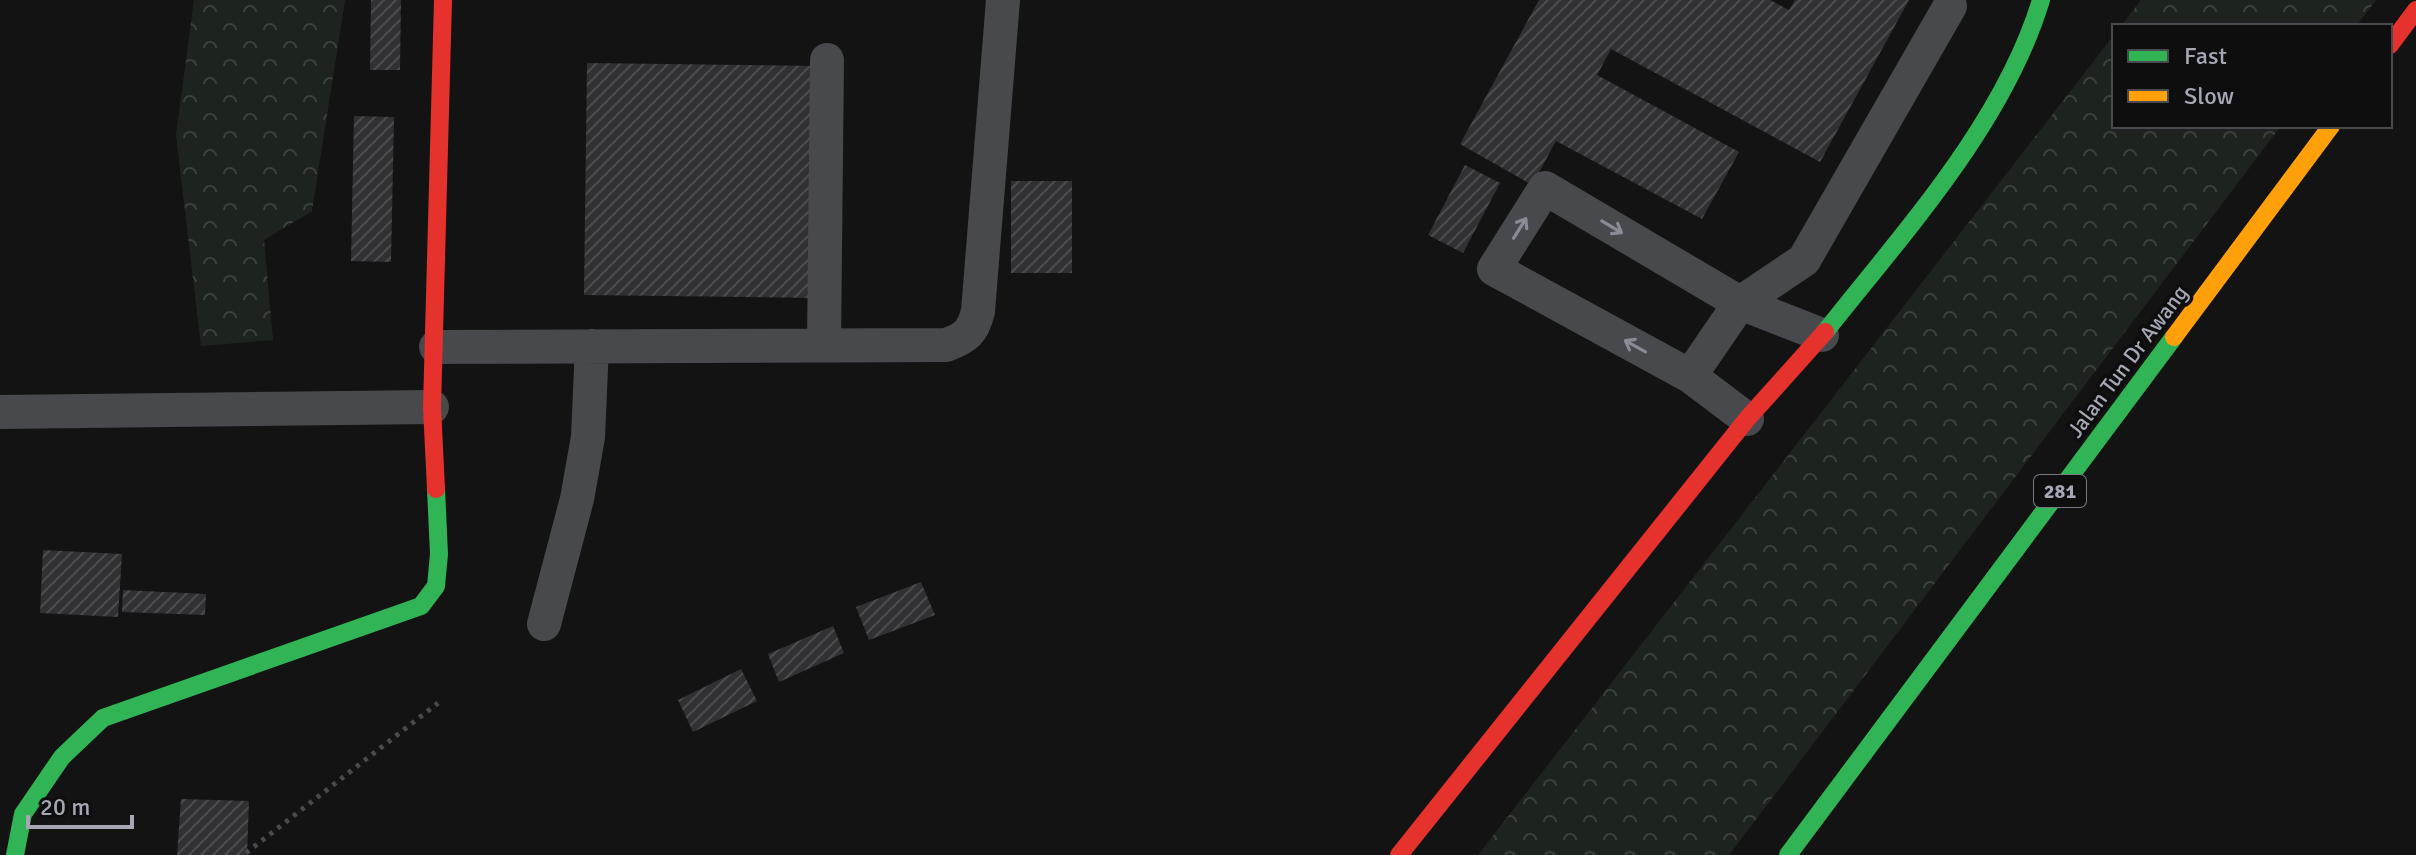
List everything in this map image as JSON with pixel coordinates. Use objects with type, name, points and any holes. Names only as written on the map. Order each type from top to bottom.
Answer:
[{"type":"street","points":[[15,855],[23,814],[62,757],[103,718],[421,606],[436,586],[439,554],[432,407],[443,0]]},
{"type":"street","points":[[436,347],[946,345],[965,339],[974,327],[978,311],[1003,0]]},
{"type":"street","points":[[1399,855],[1747,419],[1822,335],[1918,214],[2000,96],[2031,33],[2041,0]]},
{"type":"street","points":[[1690,376],[1740,303],[1804,260],[1950,6]]},
{"type":"street","points":[[2392,42],[2416,10]]},
{"type":"street","points":[[824,345],[827,60]]},
{"type":"street","name":"Jalan Tun Dr Awang","points":[[1788,855],[2330,128]]},
{"type":"street","points":[[1747,419],[1690,376],[1494,269],[1545,188],[1740,303],[1822,335]]},
{"type":"street","points":[[544,624],[577,499],[588,437],[592,346]]},
{"type":"street","points":[[0,412],[432,407]]},
{"type":"path","points":[[246,853],[438,703]]},
{"type":"green space","points":[[194,0],[345,0],[312,211],[264,240],[273,340],[201,346],[176,135]]},
{"type":"green space","points":[[2141,0],[2376,0],[2358,24],[2123,24]]},
{"type":"green space","points":[[2112,38],[2112,128],[2279,128],[1729,855],[1478,855]]},
{"type":"building","points":[[371,0],[401,0],[400,70],[370,70]]},
{"type":"building","points":[[1539,0],[1770,0],[1789,10],[1795,0],[1909,0],[1820,162],[1611,49],[1597,75],[1739,152],[1702,219],[1556,141],[1532,185],[1460,144]]},
{"type":"building","points":[[587,63],[817,66],[814,298],[584,295]]},
{"type":"building","points":[[354,116],[394,117],[391,262],[351,261]]},
{"type":"building","points":[[1465,165],[1500,183],[1463,253],[1428,235]]},
{"type":"building","points":[[1011,181],[1072,181],[1072,273],[1011,273]]},
{"type":"building","points":[[43,550],[122,554],[118,617],[40,613]]},
{"type":"building","points":[[921,582],[935,615],[869,640],[856,607]]},
{"type":"building","points":[[123,590],[206,594],[205,615],[122,612]]},
{"type":"building","points":[[833,626],[844,653],[779,682],[768,654]]},
{"type":"building","points":[[741,669],[757,701],[693,732],[678,700]]},
{"type":"building","points":[[181,799],[249,801],[247,855],[177,855]]},
{"type":"traffic: fast","points":[[1825,332],[1949,175],[1977,133],[2003,90],[2041,0]]},
{"type":"traffic: fast","points":[[1788,855],[2174,337]]},
{"type":"traffic: fast","points":[[15,855],[23,814],[62,757],[103,718],[421,606],[436,586],[439,554],[436,489]]},
{"type":"traffic: slow","points":[[2174,337],[2330,128]]},
{"type":"traffic: jam","points":[[436,489],[432,407],[443,0]]},
{"type":"traffic: jam","points":[[2392,42],[2416,10]]},
{"type":"traffic: jam","points":[[1399,855],[1747,419],[1825,332]]}]
